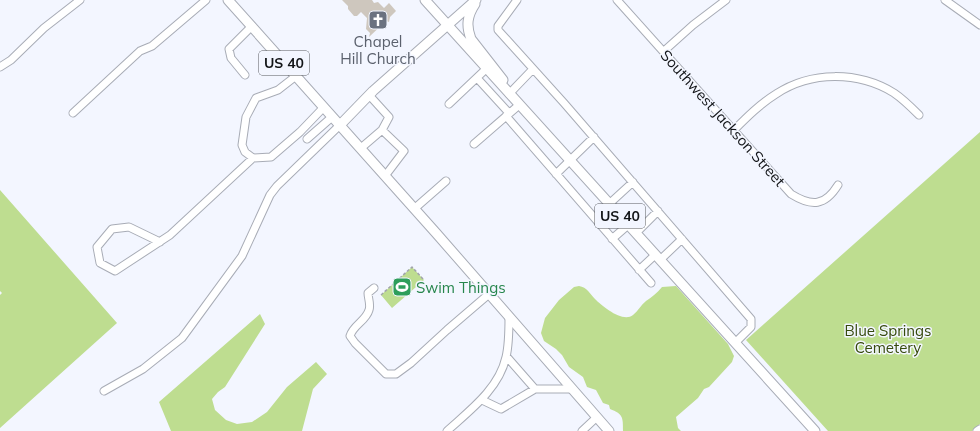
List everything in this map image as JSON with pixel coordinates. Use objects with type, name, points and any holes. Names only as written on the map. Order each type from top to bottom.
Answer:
[{"type":"main road","name":"US 40","points":[[228,0],[609,431]]},
{"type":"main road","name":"US 40","points":[[425,0],[815,431]]},
{"type":"main road","points":[[340,126],[369,95],[477,0]]},
{"type":"main road","points":[[477,0],[468,19],[468,33],[504,81],[509,94]]},
{"type":"street","points":[[0,68],[11,60],[44,28],[80,0]]},
{"type":"street","points":[[73,112],[140,51],[152,46],[206,0]]},
{"type":"street","points":[[517,0],[498,26],[498,30],[594,137],[751,319],[751,327],[735,342]]},
{"type":"street","name":"Southwest Jackson Street","points":[[617,0],[792,194],[801,200],[812,203],[823,202],[832,194],[838,185]]},
{"type":"street","points":[[664,51],[693,25],[726,0]]},
{"type":"street","points":[[946,0],[980,25]]},
{"type":"street","points":[[245,75],[231,58],[230,49],[252,26]]},
{"type":"street","points":[[449,104],[486,69]]},
{"type":"street","points":[[509,94],[533,69]]},
{"type":"street","points":[[253,158],[245,152],[242,145],[246,117],[256,98],[278,90],[296,76]]},
{"type":"street","points":[[734,130],[775,94],[792,85],[812,79],[832,76],[852,77],[872,82],[895,94],[919,114]]},
{"type":"street","points":[[477,78],[556,174],[651,283]]},
{"type":"street","points":[[360,148],[382,130],[390,118],[369,95]]},
{"type":"street","points":[[474,144],[519,105]]},
{"type":"street","points":[[160,242],[129,227],[112,229],[97,247],[100,263],[115,272],[160,242],[170,235],[253,158],[271,156],[300,132],[324,107]]},
{"type":"street","points":[[306,139],[332,117]]},
{"type":"street","points":[[104,391],[143,369],[182,338],[242,256],[270,196],[277,186],[340,126]]},
{"type":"street","points":[[382,130],[404,151],[385,176]]},
{"type":"street","points":[[300,132],[316,148]]},
{"type":"street","points":[[556,174],[594,137]]},
{"type":"street","points":[[414,209],[446,181]]},
{"type":"street","points":[[609,204],[633,182]]},
{"type":"street","points":[[636,233],[658,211]]},
{"type":"street","points":[[612,239],[628,225]]},
{"type":"street","points":[[639,270],[658,258],[682,239]]},
{"type":"street","points":[[374,288],[368,293],[370,308],[366,316],[352,330],[350,336],[386,374],[396,374],[411,364],[452,325],[489,294]]},
{"type":"street","points":[[447,431],[482,400],[502,372],[507,357],[509,317]]},
{"type":"street","points":[[507,357],[535,389]]},
{"type":"street","points":[[482,400],[501,409],[535,389],[572,389]]},
{"type":"street","points":[[582,431],[597,417]]},
{"type":"street","points":[[977,431],[980,428]]},
{"type":"path","points":[[381,295],[412,267],[424,280]]},
{"type":"green space","name":"Blue Springs Cemetery","points":[[980,132],[980,424],[972,431],[828,431],[746,340]]},
{"type":"green space","points":[[0,190],[117,323],[0,428],[0,295],[2,293],[0,291]]},
{"type":"green space","name":"Swim Things","points":[[412,267],[424,280],[392,308],[381,295]]},
{"type":"green space","points":[[579,286],[586,289],[608,310],[619,316],[629,317],[633,315],[662,287],[676,286],[728,344],[734,356],[732,362],[709,387],[704,389],[698,398],[676,417],[678,428],[681,431],[623,431],[620,414],[610,409],[609,405],[603,403],[596,390],[587,387],[583,377],[569,367],[562,355],[556,349],[544,341],[541,333],[545,318],[559,300],[574,287]]},
{"type":"green space","points":[[260,314],[265,324],[225,387],[212,399],[215,410],[226,420],[237,424],[252,422],[267,412],[287,387],[316,362],[327,374],[313,389],[302,431],[171,431],[159,402]]},
{"type":"building","name":"Chapel Hill Church","points":[[342,0],[372,0],[374,3],[378,2],[384,8],[389,3],[396,11],[390,17],[389,22],[386,21],[369,37],[370,33],[366,29],[367,18],[361,12],[357,16],[354,16]]},
{"type":"place","name":"Chapel Hill Church","points":[[378,20]]},
{"type":"place","name":"Swim Things","points":[[402,287]]}]
